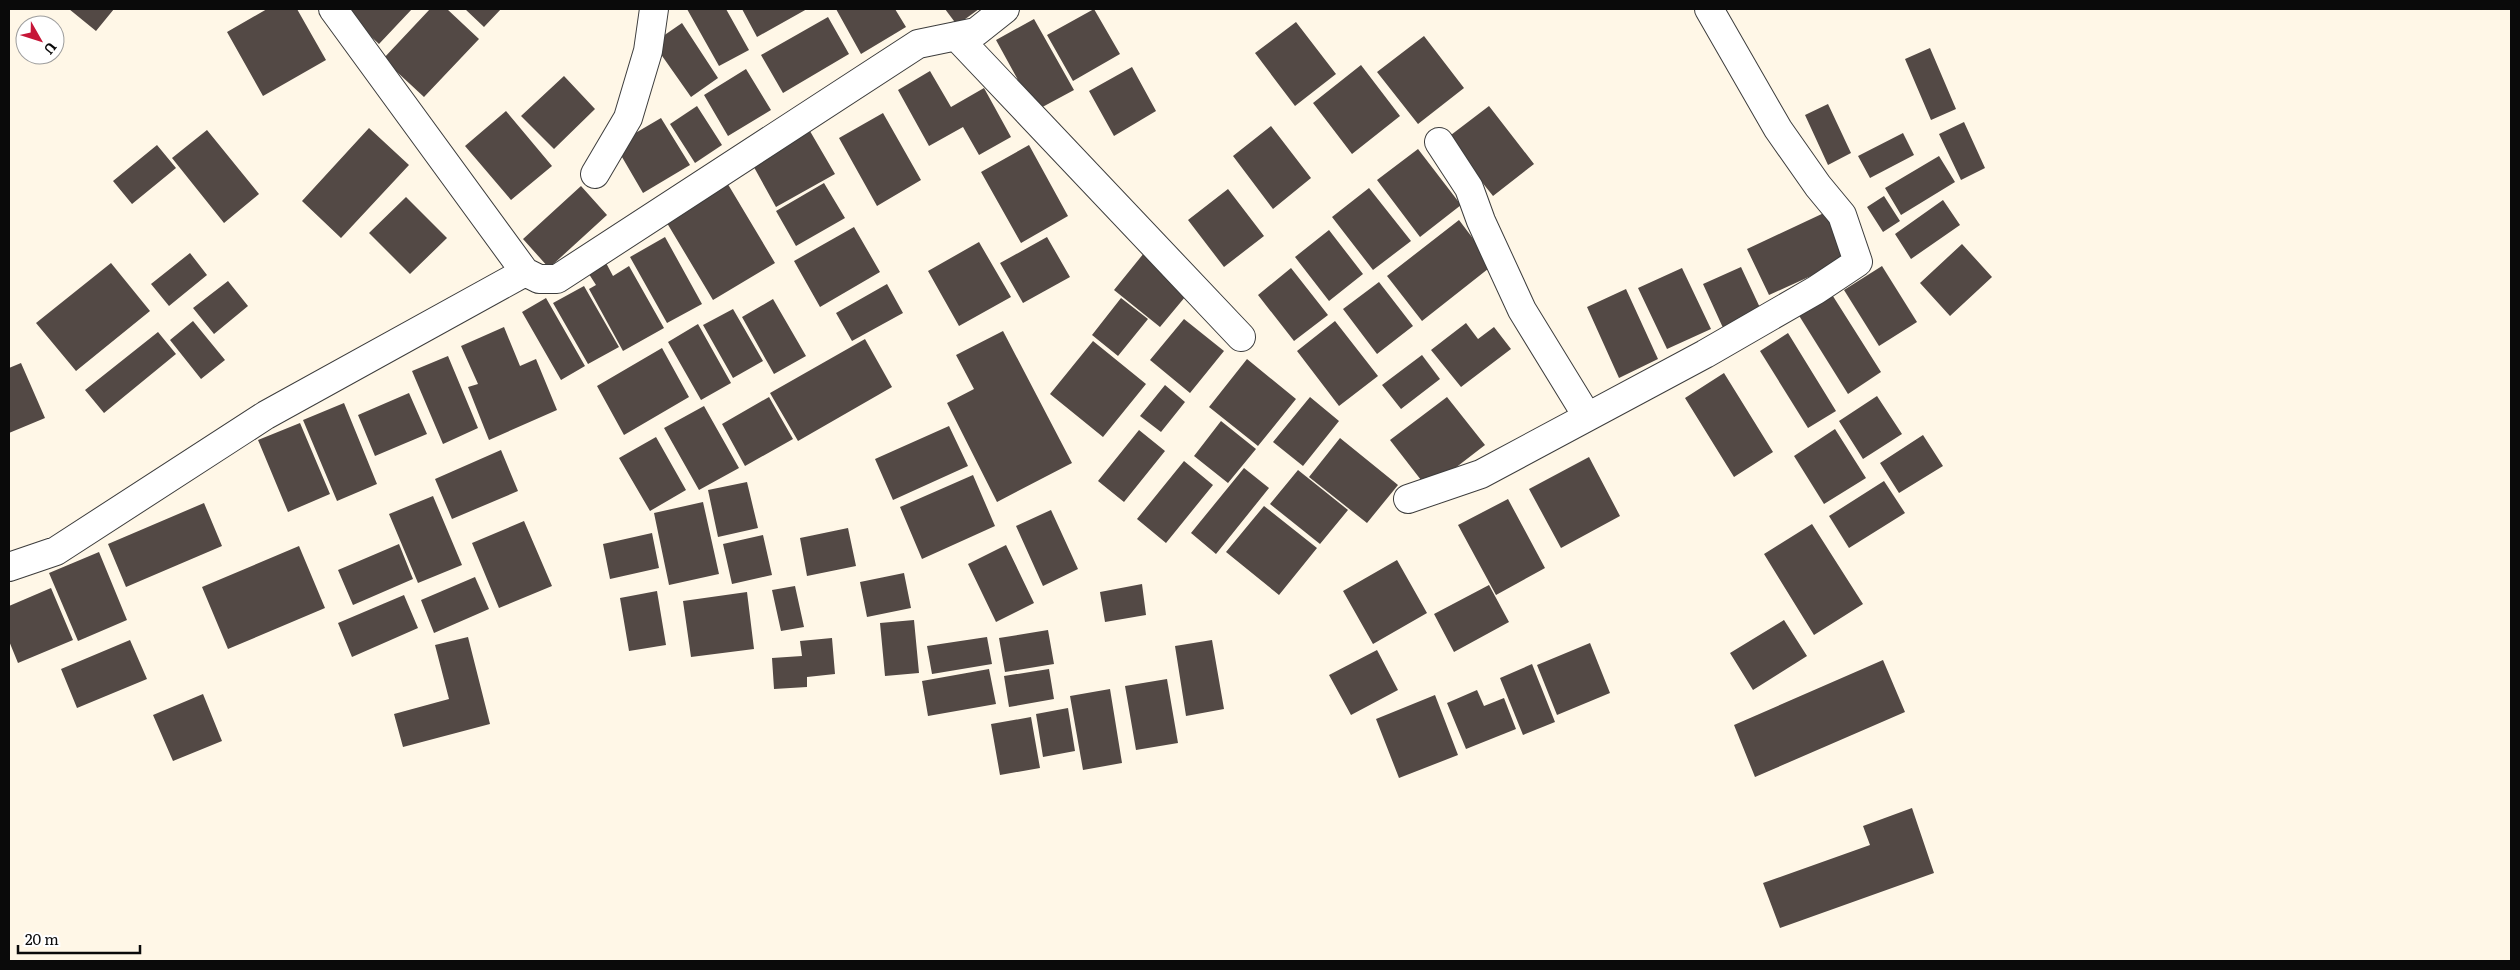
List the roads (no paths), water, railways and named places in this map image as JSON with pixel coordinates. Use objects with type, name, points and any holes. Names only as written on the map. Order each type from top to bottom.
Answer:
[{"type":"street","points":[[333,9],[525,272],[539,279],[557,279],[918,44],[976,32],[1005,9]]},
{"type":"street","points":[[595,174],[628,118],[648,51],[654,9]]},
{"type":"street","points":[[1408,499],[1481,474],[1799,300],[1858,262],[1842,215],[1818,186],[1778,129],[1708,9]]},
{"type":"street","points":[[956,36],[1241,337]]},
{"type":"street","points":[[1439,142],[1469,188],[1481,222],[1522,310],[1587,416]]},
{"type":"street","points":[[9,567],[56,551],[266,415],[525,272]]}]
